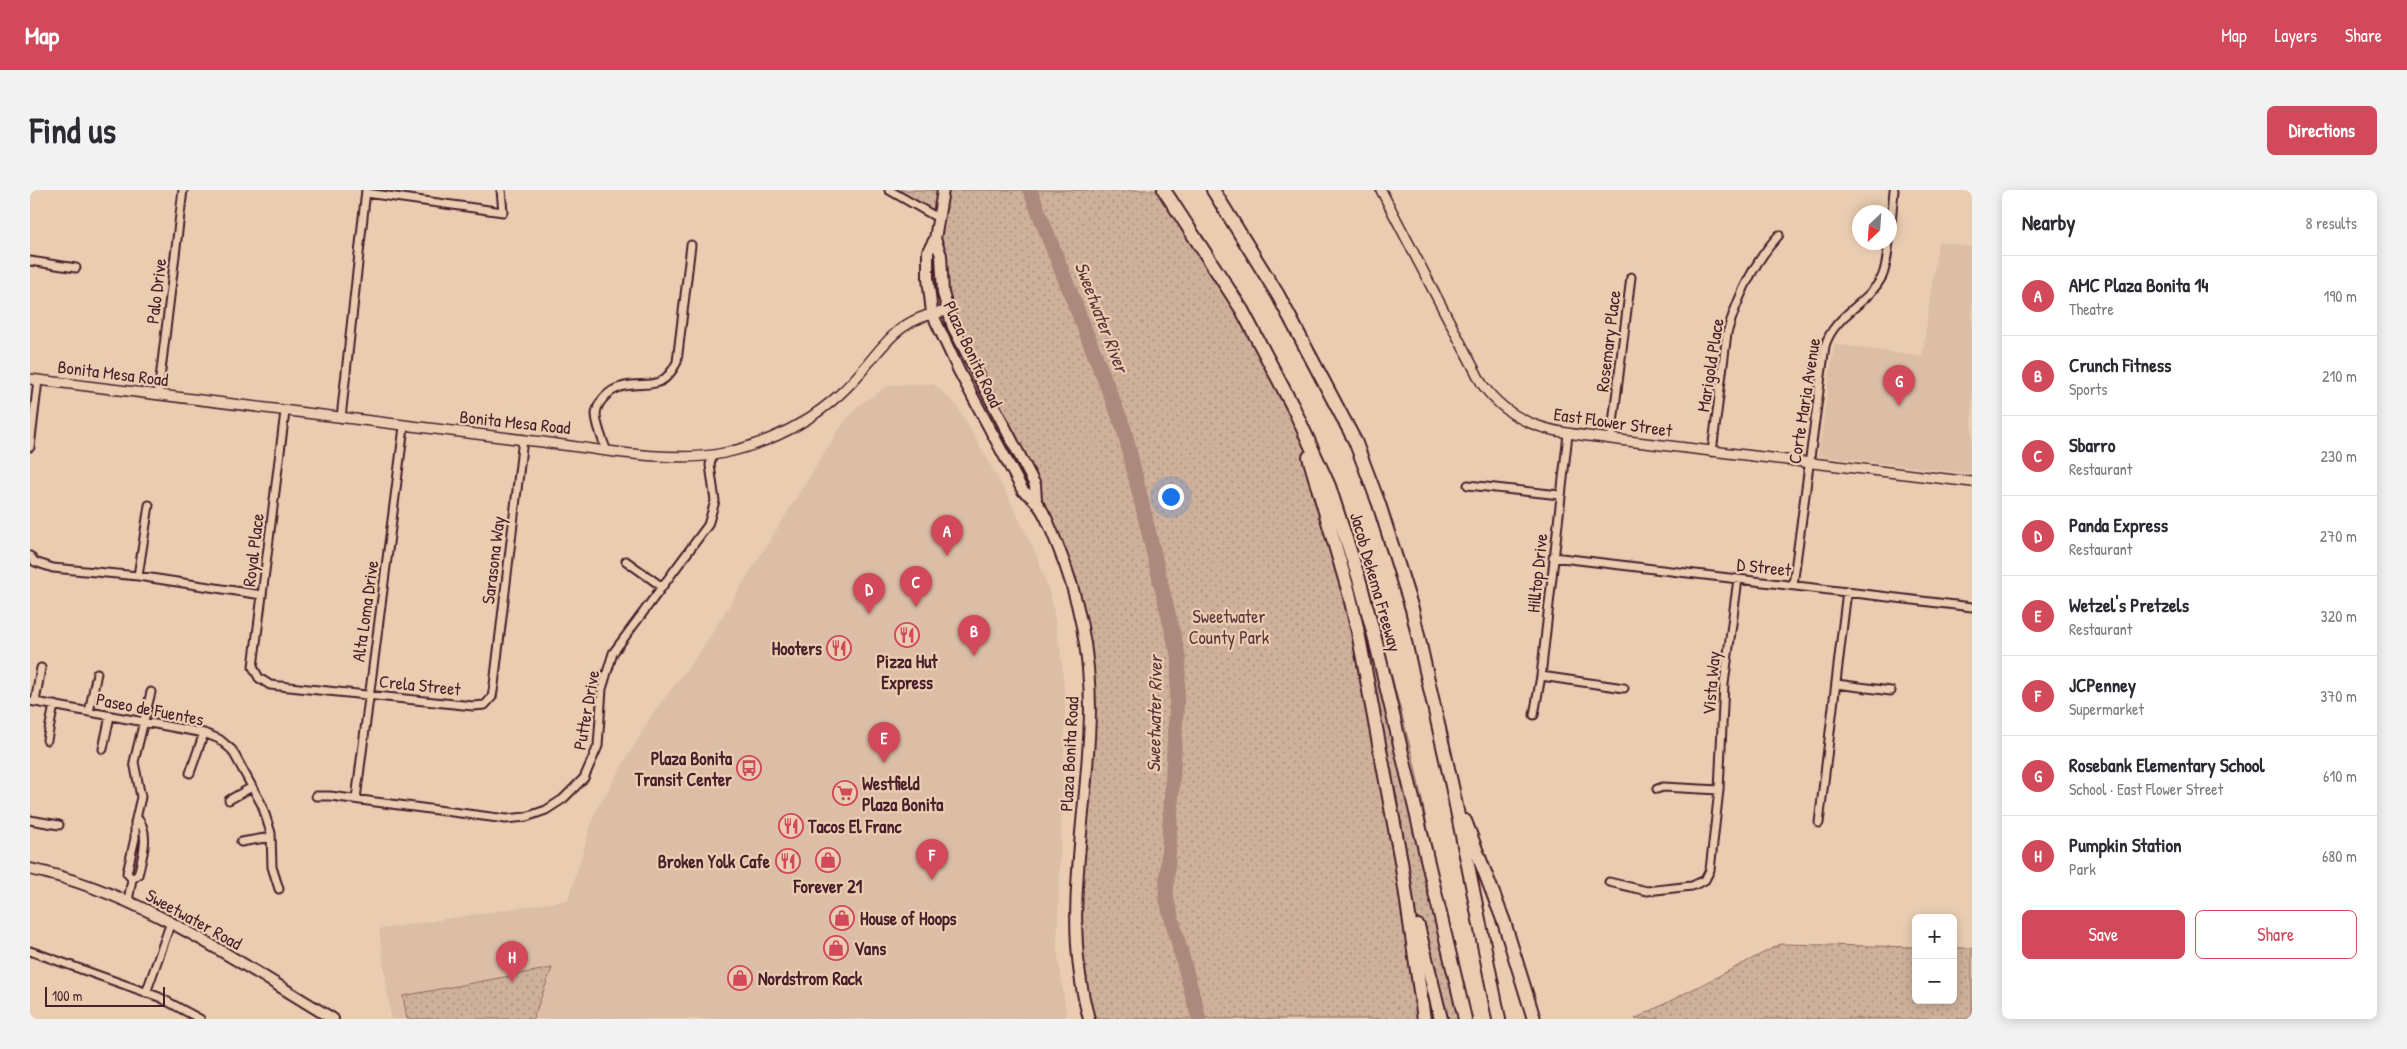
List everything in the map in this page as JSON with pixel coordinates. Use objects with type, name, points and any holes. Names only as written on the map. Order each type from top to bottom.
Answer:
[{"type":"highway","name":"Jacob Dekema Freeway","points":[[1164,190],[1242,310],[1294,409],[1329,486],[1360,582],[1465,1019]]},
{"type":"highway","name":"Jacob Dekema Freeway","points":[[1213,190],[1278,295],[1355,441],[1379,504],[1412,609],[1452,786],[1499,1019]]},
{"type":"highway","points":[[1294,409],[1349,593],[1401,861],[1424,1019]]},
{"type":"highway","points":[[1452,786],[1504,922],[1534,1019]]},
{"type":"highway","points":[[1401,861],[1441,1019]]},
{"type":"main road","name":"Plaza Bonita Road","points":[[943,190],[935,239],[928,251],[928,278],[932,313],[958,371],[1023,491],[1036,499]]},
{"type":"main road","name":"Plaza Bonita Road","points":[[935,239],[941,255],[943,294],[953,327],[1035,485],[1036,499],[1063,558],[1078,602],[1083,627],[1089,682],[1088,747],[1075,898],[1076,947],[1080,981],[1089,1019]]},
{"type":"main road","name":"Sweetwater Road","points":[[30,869],[83,884],[128,901],[171,922],[333,1019]]},
{"type":"street","name":"Palo Drive","points":[[158,395],[183,190]]},
{"type":"street","points":[[341,418],[366,192],[503,212],[501,190]]},
{"type":"street","points":[[889,190],[938,218]]},
{"type":"street","name":"East Flower Street","points":[[1381,190],[1488,393],[1507,411],[1529,424],[1568,434],[1972,482]]},
{"type":"street","points":[[1893,205],[1894,190]]},
{"type":"street","name":"Marigold Place","points":[[1712,452],[1730,321],[1746,280],[1779,235]]},
{"type":"street","points":[[606,449],[597,423],[596,412],[600,402],[620,387],[650,385],[660,382],[668,375],[677,362],[691,245]]},
{"type":"street","name":"Corte Maria Avenue","points":[[1794,585],[1826,341],[1838,323],[1878,284],[1884,270],[1888,250]]},
{"type":"street","points":[[30,261],[76,268]]},
{"type":"street","name":"Rosemary Place","points":[[1612,439],[1631,277]]},
{"type":"street","name":"Bonita Mesa Road","points":[[34,379],[404,427],[666,456],[712,456],[752,447],[792,430],[818,413],[842,392],[866,368],[889,337],[898,329],[932,313],[949,311]]},
{"type":"street","points":[[30,447],[34,379]]},
{"type":"street","name":"Royal Place","points":[[270,685],[259,678],[253,667],[285,412]]},
{"type":"street","name":"Alta Loma Drive","points":[[356,799],[404,427]]},
{"type":"street","name":"Hilltop Drive","points":[[1534,715],[1541,676],[1568,434]]},
{"type":"street","name":"Sarasona Way","points":[[494,685],[523,439]]},
{"type":"street","name":"Putter Drive","points":[[316,796],[356,799],[506,819],[536,814],[559,802],[584,778],[595,754],[602,689],[613,653],[661,586],[698,541],[712,516],[715,494],[710,466],[712,456]]},
{"type":"street","points":[[1468,485],[1560,496]]},
{"type":"street","points":[[138,576],[149,505]]},
{"type":"street","points":[[30,556],[35,562],[53,568],[138,576],[262,595]]},
{"type":"street","name":"D Street","points":[[1553,557],[1972,607]]},
{"type":"street","points":[[626,561],[661,586]]},
{"type":"street","name":"Vista Way","points":[[1610,882],[1647,891],[1692,886],[1705,880],[1710,870],[1719,790],[1724,684],[1738,579]]},
{"type":"street","points":[[1819,823],[1847,591]]},
{"type":"street","points":[[32,702],[41,668]]},
{"type":"street","points":[[89,712],[97,673]]},
{"type":"street","points":[[1541,676],[1624,688]]},
{"type":"street","points":[[1836,684],[1891,691]]},
{"type":"street","name":"Crela Street","points":[[270,685],[473,706],[485,705],[492,697],[494,685]]},
{"type":"street","points":[[132,879],[127,873],[135,838],[141,797],[134,762],[151,692]]},
{"type":"street","name":"Paseo de Fuentes","points":[[32,702],[204,733],[219,739],[232,750],[262,805],[271,838],[272,867],[279,889]]},
{"type":"street","points":[[47,740],[54,705]]},
{"type":"street","points":[[103,749],[110,716]]},
{"type":"street","points":[[190,774],[204,733]]},
{"type":"street","points":[[230,800],[252,787]]},
{"type":"street","points":[[1657,789],[1663,787],[1719,790]]},
{"type":"street","points":[[128,901],[132,879],[138,875],[145,840],[141,822],[137,818]]},
{"type":"street","points":[[30,820],[59,825]]},
{"type":"street","points":[[241,842],[271,838]]},
{"type":"street","points":[[146,993],[171,922]]},
{"type":"street","points":[[30,951],[159,997],[200,1019]]},
{"type":"shaded area","points":[[1938,241],[1972,247],[1972,474],[1818,456],[1834,344],[1922,357]]},
{"type":"shaded area","points":[[934,384],[957,406],[1007,494],[1037,556],[1051,597],[1061,654],[1065,696],[1057,947],[1067,1019],[391,1019],[379,929],[568,900],[595,812],[653,713],[700,652],[839,429],[858,406],[887,386]]},
{"type":"green space","name":"Sweetwater County Park","points":[[890,190],[1165,190],[1243,311],[1331,484],[1368,584],[1414,762],[1443,902],[1472,1019],[1088,1019],[1077,961],[1090,719],[1087,656],[1051,528],[952,346],[936,311],[932,267],[933,243],[939,214]]},
{"type":"green space","points":[[1781,944],[1912,947],[1912,1004],[1957,1004],[1957,948],[1972,948],[1972,1019],[1635,1019]]},
{"type":"green space","points":[[552,968],[533,1019],[407,1019],[403,996]]},
{"type":"waterway","name":"Sweetwater River","points":[[1030,190],[1124,429],[1179,659],[1166,897],[1199,1019]]},
{"type":"place","name":"Rosebank Elementary School","points":[[1899,406]]},
{"type":"place","name":"AMC Plaza Bonita 14","points":[[947,556]]},
{"type":"place","name":"Sbarro","points":[[916,607]]},
{"type":"place","name":"Panda Express","points":[[869,614]]},
{"type":"place","name":"Pizza Hut Express","points":[[907,635]]},
{"type":"place","name":"Hooters","points":[[839,648]]},
{"type":"place","name":"Crunch Fitness","points":[[974,656]]},
{"type":"place","name":"Wetzel's Pretzels","points":[[884,763]]},
{"type":"place","name":"Plaza Bonita Transit Center","points":[[749,768]]},
{"type":"place","name":"Westfield Plaza Bonita","points":[[845,793]]},
{"type":"place","name":"Tacos El Franc","points":[[791,826]]},
{"type":"place","name":"Forever 21","points":[[828,860]]},
{"type":"place","name":"Broken Yolk Cafe","points":[[788,861]]},
{"type":"place","name":"JCPenney","points":[[932,880]]},
{"type":"place","name":"House of Hoops","points":[[842,918]]},
{"type":"place","name":"Vans","points":[[836,948]]},
{"type":"place","name":"Nordstrom Rack","points":[[740,978]]},
{"type":"place","name":"Pumpkin Station","points":[[512,982]]}]
